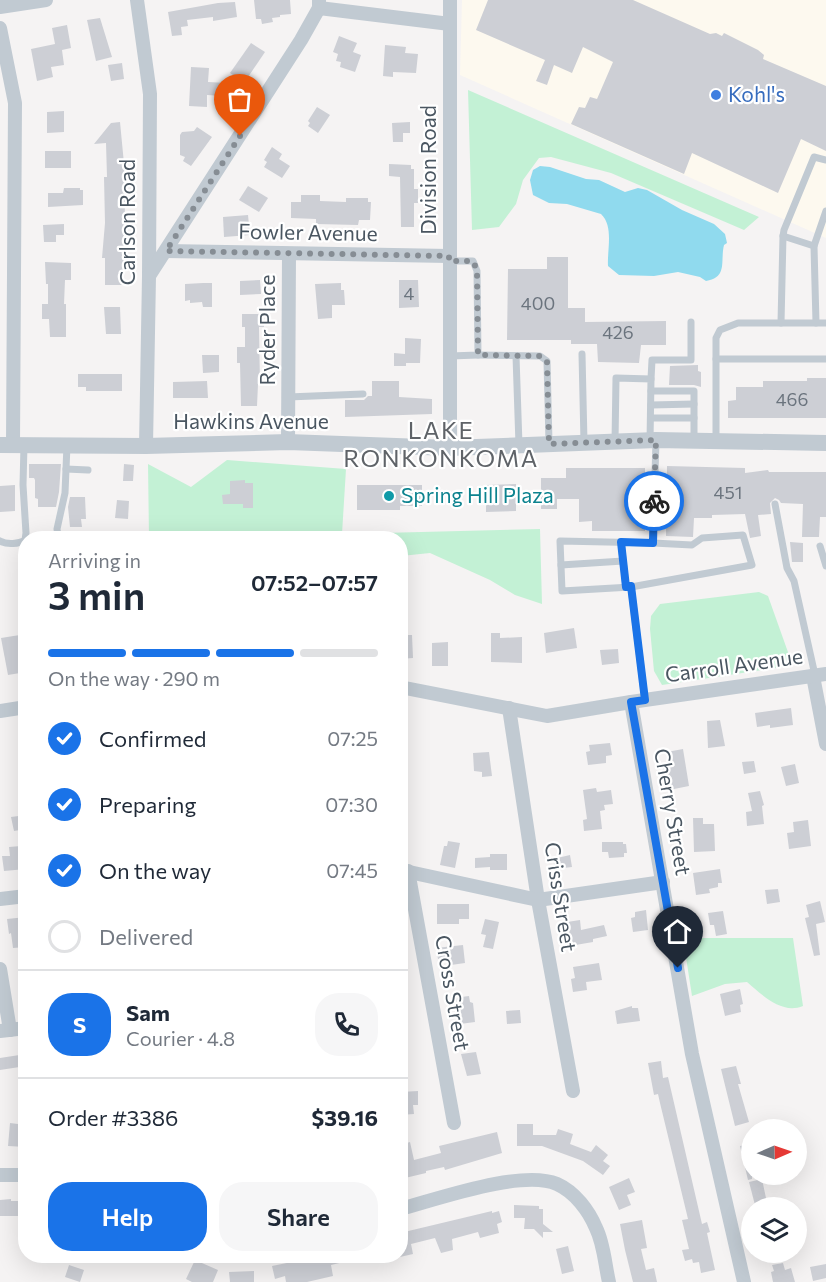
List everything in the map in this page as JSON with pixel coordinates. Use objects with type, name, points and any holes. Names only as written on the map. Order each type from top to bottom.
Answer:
[{"type":"street","points":[[0,8],[46,0]]},
{"type":"street","name":"Carlson Road","points":[[137,0],[150,94],[146,446]]},
{"type":"street","name":"Division Road","points":[[450,0],[450,448]]},
{"type":"street","points":[[149,276],[294,50],[319,4],[450,24]]},
{"type":"street","points":[[0,28],[15,103],[12,445]]},
{"type":"street","name":"Fowler Avenue","points":[[166,251],[449,258]]},
{"type":"street","name":"Ryder Place","points":[[288,442],[289,254]]},
{"type":"street","name":"Hawkins Avenue","points":[[12,445],[146,446],[288,442],[450,448],[653,440],[826,443]]},
{"type":"street","points":[[818,675],[826,744]]},
{"type":"street","name":"Carroll Avenue","points":[[408,689],[547,716],[818,675]]},
{"type":"street","name":"Cherry Street","points":[[631,702],[692,1053],[744,1282]]},
{"type":"street","points":[[0,711],[18,708]]},
{"type":"street","name":"Criss Street","points":[[509,708],[538,900],[573,1091]]},
{"type":"street","points":[[408,871],[538,900],[663,882]]},
{"type":"street","name":"Cross Street","points":[[408,890],[454,1123]]},
{"type":"street","points":[[0,899],[18,897]]},
{"type":"street","points":[[0,969],[5,1031]]},
{"type":"street","points":[[0,1175],[18,1175]]},
{"type":"street","points":[[408,1207],[516,1181],[539,1180],[557,1184],[577,1199],[597,1230],[609,1282]]},
{"type":"lane","points":[[781,323],[784,230],[814,157],[826,160]]},
{"type":"lane","points":[[816,323],[814,246],[826,212]]},
{"type":"lane","points":[[783,236],[814,246]]},
{"type":"lane","points":[[449,258],[473,261],[477,270],[478,355]]},
{"type":"lane","points":[[653,543],[652,360],[691,360],[691,322]]},
{"type":"lane","points":[[716,441],[716,338],[720,330],[738,323],[826,323]]},
{"type":"lane","points":[[582,354],[584,443]]},
{"type":"lane","points":[[450,356],[540,356],[547,361],[549,444]]},
{"type":"lane","points":[[516,356],[519,445]]},
{"type":"lane","points":[[716,359],[826,359]]},
{"type":"lane","points":[[615,442],[616,378],[651,379]]},
{"type":"lane","points":[[651,391],[694,391],[694,441]]},
{"type":"lane","points":[[288,397],[363,394]]},
{"type":"lane","points":[[651,405],[694,404]]},
{"type":"lane","points":[[651,418],[694,418]]},
{"type":"lane","points":[[12,445],[23,485],[27,531]]},
{"type":"lane","points":[[57,531],[64,493],[67,445]]},
{"type":"lane","points":[[66,469],[87,470]]},
{"type":"lane","points":[[775,504],[787,568],[794,581],[818,675]]},
{"type":"lane","points":[[743,535],[752,565],[629,587],[562,591],[560,541],[621,542],[692,544],[702,538],[743,535]]},
{"type":"lane","points":[[0,541],[18,542]]},
{"type":"lane","points":[[621,542],[645,700]]},
{"type":"lane","points":[[820,546],[826,566]]},
{"type":"lane","points":[[561,565],[623,561]]},
{"type":"shaded area","points":[[462,0],[826,0],[826,238],[460,75]]},
{"type":"green space","points":[[468,90],[759,217],[744,230],[611,173],[551,157],[539,158],[523,180],[516,204],[499,227],[472,230]]},
{"type":"green space","points":[[227,460],[346,469],[342,531],[149,531],[148,464],[191,487]]},
{"type":"green space","points":[[540,529],[542,604],[515,595],[490,580],[430,553],[408,555],[408,532]]},
{"type":"green space","points":[[759,592],[768,596],[789,655],[783,667],[662,685],[654,671],[650,629],[651,616],[660,604]]},
{"type":"green space","points":[[683,938],[793,938],[803,1006],[788,1008],[780,1006],[747,982],[725,984],[692,996]]},
{"type":"water","points":[[540,166],[586,179],[599,180],[625,192],[638,188],[647,190],[682,210],[714,224],[725,234],[727,243],[724,245],[722,268],[718,276],[706,281],[700,277],[678,272],[654,276],[619,275],[608,266],[609,232],[601,214],[567,204],[549,203],[533,195],[530,180],[533,170]]},
{"type":"building","points":[[254,0],[290,0],[291,14],[280,15],[280,17],[272,18],[273,22],[262,24],[261,19],[256,19]]},
{"type":"building","points":[[488,0],[633,0],[710,34],[716,33],[722,36],[724,33],[758,50],[764,55],[763,59],[826,86],[826,151],[801,139],[778,193],[692,153],[684,174],[571,124],[579,107],[585,108],[590,97],[597,99],[613,62],[583,47],[572,73],[554,65],[547,85],[536,81],[545,60],[476,30]]},
{"type":"building","points":[[235,2],[237,17],[213,21],[213,17],[187,20],[188,26],[181,27],[182,35],[172,36],[168,12]]},
{"type":"building","points":[[100,18],[112,57],[96,61],[87,20]]},
{"type":"building","points":[[67,25],[71,48],[62,50],[64,65],[51,67],[53,77],[37,81],[31,49],[55,44],[52,28]]},
{"type":"building","points":[[339,36],[357,43],[353,52],[361,55],[355,72],[340,67],[341,62],[336,61],[338,54],[333,52]]},
{"type":"building","points":[[251,43],[265,52],[244,83],[230,73]]},
{"type":"building","points":[[385,45],[406,47],[405,53],[418,54],[416,73],[393,72],[393,77],[383,76]]},
{"type":"building","points":[[122,63],[124,79],[111,81],[108,65]]},
{"type":"building","points":[[191,67],[209,68],[208,82],[228,83],[228,92],[223,96],[207,95],[207,107],[189,106]]},
{"type":"building","points":[[317,107],[330,115],[318,133],[308,126],[310,123],[308,121]]},
{"type":"building","points":[[64,111],[64,132],[47,133],[47,112]]},
{"type":"building","points":[[120,122],[127,195],[125,195],[124,275],[122,275],[122,285],[105,285],[105,258],[102,258],[105,223],[104,177],[107,177],[106,143],[94,144],[111,123]]},
{"type":"building","points":[[410,122],[410,133],[403,133],[403,142],[393,142],[392,123]]},
{"type":"building","points":[[197,127],[212,137],[191,166],[183,161],[185,157],[180,155],[180,135],[182,132],[194,131]]},
{"type":"building","points":[[272,147],[282,154],[279,159],[290,166],[282,178],[264,167],[267,162],[264,160]]},
{"type":"building","points":[[45,151],[71,151],[71,168],[45,168]]},
{"type":"building","points":[[389,164],[411,165],[411,169],[414,169],[414,189],[418,189],[418,203],[414,203],[414,227],[401,227],[400,177],[389,176]]},
{"type":"building","points":[[248,186],[268,198],[259,212],[239,200]]},
{"type":"building","points":[[64,188],[83,190],[83,205],[48,207],[48,193],[63,193]]},
{"type":"building","points":[[301,195],[320,195],[320,201],[346,202],[346,198],[368,198],[368,202],[371,202],[370,220],[359,220],[358,225],[316,224],[316,219],[291,218],[291,202],[301,202]]},
{"type":"building","points":[[248,215],[250,235],[224,237],[223,217]]},
{"type":"building","points":[[64,224],[64,235],[56,235],[56,242],[44,242],[43,225]]},
{"type":"building","points":[[547,257],[568,257],[568,308],[585,308],[585,322],[666,321],[666,345],[641,345],[639,363],[598,362],[597,344],[571,344],[571,340],[507,340],[508,269],[547,269]]},
{"type":"building","points":[[45,262],[71,263],[71,280],[65,280],[66,337],[50,337],[49,319],[42,319],[42,304],[48,304]]},
{"type":"building","points":[[260,280],[261,294],[240,295],[240,281]]},
{"type":"building","points":[[399,280],[418,280],[419,307],[399,308]]},
{"type":"building","points":[[212,283],[212,307],[203,307],[202,302],[185,301],[185,284]]},
{"type":"building","points":[[341,283],[345,305],[332,305],[332,318],[318,319],[315,284]]},
{"type":"building","points":[[104,307],[120,307],[121,334],[106,334]]},
{"type":"building","points":[[242,314],[263,314],[264,327],[259,327],[260,384],[258,384],[257,406],[241,406],[240,363],[237,363],[237,347],[245,347],[245,327],[242,327]]},
{"type":"building","points":[[405,338],[421,339],[420,363],[394,366],[394,353],[405,354]]},
{"type":"building","points":[[202,355],[219,355],[219,372],[203,373]]},
{"type":"building","points":[[698,365],[698,371],[701,372],[701,387],[669,385],[670,366]]},
{"type":"building","points":[[78,374],[122,374],[122,391],[86,391],[86,387],[78,387]]},
{"type":"building","points":[[807,378],[826,378],[826,418],[728,418],[728,401],[736,400],[736,387],[763,387],[763,381],[807,381]]},
{"type":"building","points":[[207,381],[208,398],[173,398],[173,382]]},
{"type":"building","points":[[372,381],[399,381],[399,397],[432,399],[432,414],[345,417],[345,400],[364,400],[372,396]]},
{"type":"building","points":[[29,464],[61,464],[56,507],[38,507],[38,499],[35,498],[35,480],[29,478]]},
{"type":"building","points":[[124,464],[134,465],[133,481],[123,481]]},
{"type":"building","points":[[667,466],[745,468],[745,473],[768,470],[769,472],[826,472],[826,517],[820,517],[819,537],[802,537],[803,504],[781,503],[775,498],[770,503],[771,514],[758,515],[761,536],[750,538],[745,514],[694,518],[693,537],[666,536]]},
{"type":"building","points":[[566,468],[645,468],[645,531],[592,531],[592,521],[579,522],[579,499],[557,499],[557,509],[541,509],[541,478],[566,478]]},
{"type":"building","points":[[245,480],[245,483],[253,483],[253,508],[243,508],[243,504],[223,504],[222,495],[230,494],[230,481]]},
{"type":"building","points":[[516,484],[516,511],[486,512],[486,485]]},
{"type":"building","points":[[15,485],[15,511],[0,512],[0,486]]},
{"type":"building","name":"Spring Hill Plaza","points":[[357,485],[422,485],[422,506],[400,506],[400,510],[357,510]]},
{"type":"building","points":[[70,497],[85,497],[86,519],[81,519],[82,527],[70,527],[68,507]]},
{"type":"building","points":[[117,500],[129,501],[128,519],[115,518]]},
{"type":"building","points":[[790,542],[803,543],[803,562],[792,562]]},
{"type":"building","points":[[574,628],[577,648],[546,653],[544,633]]},
{"type":"building","points":[[491,633],[500,633],[500,638],[522,637],[522,663],[491,662]]},
{"type":"building","points":[[18,635],[18,673],[8,675],[1,638]]},
{"type":"building","points":[[408,635],[412,635],[413,658],[408,658]]},
{"type":"building","points":[[448,642],[448,666],[432,666],[432,643]]},
{"type":"building","points":[[618,649],[619,663],[602,665],[600,650]]},
{"type":"building","points":[[791,708],[793,725],[757,727],[755,713]]},
{"type":"building","points":[[720,720],[725,746],[708,748],[707,721]]},
{"type":"building","points":[[610,743],[612,755],[606,756],[606,763],[588,765],[586,752],[590,751],[589,745]]},
{"type":"building","points":[[683,749],[689,786],[669,790],[662,766],[667,765],[667,752]]},
{"type":"building","points":[[489,752],[492,776],[482,777],[482,772],[474,771],[473,753]]},
{"type":"building","points":[[754,761],[756,772],[744,774],[742,762]]},
{"type":"building","points":[[795,764],[799,783],[786,786],[781,767]]},
{"type":"building","points":[[596,788],[597,792],[611,790],[613,804],[604,805],[605,810],[600,811],[602,829],[584,831],[583,820],[587,819],[583,790]]},
{"type":"building","points":[[760,791],[764,805],[762,806],[764,824],[747,826],[746,812],[752,811],[748,793]]},
{"type":"building","points":[[18,816],[18,830],[14,831],[11,817]]},
{"type":"building","points":[[693,818],[703,818],[703,824],[714,824],[715,851],[694,852]]},
{"type":"building","points":[[808,820],[811,846],[789,849],[787,833],[794,832],[793,822]]},
{"type":"building","points":[[448,841],[460,843],[455,868],[440,865],[444,846],[447,846]]},
{"type":"building","points":[[602,842],[623,842],[626,844],[627,853],[624,853],[624,857],[609,858],[608,852],[602,852]]},
{"type":"building","points":[[18,846],[18,870],[4,871],[2,856],[10,856],[9,847]]},
{"type":"building","points":[[490,854],[507,854],[507,870],[490,870],[490,867],[475,868],[475,858],[490,857]]},
{"type":"building","points":[[570,855],[572,867],[555,869],[553,859]]},
{"type":"building","points":[[720,869],[722,883],[718,883],[718,887],[709,889],[710,893],[696,895],[693,873]]},
{"type":"building","points":[[778,889],[780,902],[767,904],[765,890]]},
{"type":"building","points":[[820,901],[825,922],[816,924],[820,955],[814,956],[805,918],[809,917],[806,905]]},
{"type":"building","points":[[437,904],[469,904],[469,919],[459,919],[459,924],[437,924]]},
{"type":"building","points":[[646,910],[648,930],[633,932],[631,918],[635,917],[635,912]]},
{"type":"building","points":[[723,911],[727,934],[716,936],[714,925],[710,925],[708,913]]},
{"type":"building","points":[[18,918],[18,948],[13,948],[7,919]]},
{"type":"building","points":[[485,919],[499,922],[493,949],[483,947],[486,935],[481,934]]},
{"type":"building","points":[[580,920],[581,930],[604,925],[607,936],[593,939],[593,942],[564,947],[561,923]]},
{"type":"building","points":[[463,945],[465,963],[451,965],[450,957],[438,959],[436,948]]},
{"type":"building","points":[[599,963],[602,980],[586,982],[587,990],[573,992],[571,979],[575,978],[573,967]]},
{"type":"building","points":[[740,989],[743,1004],[740,1005],[741,1012],[725,1016],[720,994]]},
{"type":"building","points":[[469,996],[470,1002],[473,1003],[475,1022],[460,1024],[454,998]]},
{"type":"building","points":[[632,1006],[632,1008],[638,1008],[640,1021],[617,1024],[615,1011]]},
{"type":"building","points":[[520,1010],[521,1023],[507,1024],[506,1011]]},
{"type":"building","points":[[476,1052],[481,1074],[467,1076],[461,1054]]},
{"type":"building","points":[[18,1055],[18,1067],[0,1070],[0,1058]]},
{"type":"building","points":[[661,1061],[663,1078],[668,1077],[702,1224],[707,1222],[710,1232],[707,1233],[715,1270],[701,1273],[699,1262],[693,1263],[692,1259],[685,1261],[682,1250],[689,1249],[682,1220],[688,1219],[658,1094],[654,1095],[648,1063]]},
{"type":"building","points":[[736,1066],[741,1084],[738,1084],[748,1119],[741,1119],[741,1124],[735,1126],[721,1069]]},
{"type":"building","points":[[418,1091],[418,1105],[413,1105],[414,1114],[408,1114],[408,1092]]},
{"type":"building","points":[[10,1123],[18,1124],[18,1147],[8,1146]]},
{"type":"building","points":[[517,1124],[533,1124],[533,1135],[556,1135],[558,1129],[573,1134],[570,1144],[591,1152],[596,1145],[608,1155],[603,1161],[610,1166],[603,1175],[583,1161],[542,1146],[517,1146]]},
{"type":"building","points":[[497,1132],[502,1153],[445,1170],[444,1167],[408,1177],[408,1143],[410,1142],[414,1160],[441,1153],[439,1146]]},
{"type":"building","points":[[629,1178],[635,1192],[627,1195],[631,1205],[619,1210],[609,1187]]},
{"type":"building","points":[[750,1185],[763,1185],[766,1197],[753,1197]]},
{"type":"building","points":[[0,1200],[18,1201],[18,1216],[0,1216]]},
{"type":"building","points":[[514,1205],[539,1206],[539,1209],[543,1209],[543,1224],[553,1232],[543,1232],[543,1238],[534,1229],[524,1229],[525,1218],[514,1218]]},
{"type":"building","points":[[492,1211],[492,1213],[499,1211],[502,1222],[497,1224],[499,1233],[480,1238],[478,1232],[452,1239],[453,1250],[441,1253],[435,1238],[411,1244],[413,1254],[408,1255],[408,1231]]},
{"type":"building","points":[[642,1220],[647,1248],[641,1249],[646,1270],[654,1268],[657,1282],[633,1282],[625,1250],[620,1224]]},
{"type":"building","points":[[568,1246],[574,1271],[562,1274],[556,1249]]},
{"type":"building","points":[[194,1263],[202,1263],[218,1270],[213,1282],[192,1282],[186,1279]]},
{"type":"building","points":[[287,1263],[339,1263],[331,1265],[333,1276],[307,1282],[286,1282],[285,1276],[275,1279],[272,1266]]},
{"type":"building","points":[[783,1263],[785,1270],[791,1268],[795,1282],[773,1282],[772,1265]]},
{"type":"building","points":[[826,1264],[826,1278],[813,1281],[810,1267]]},
{"type":"building","points":[[69,1265],[84,1270],[80,1282],[65,1277]]},
{"type":"building","points":[[254,1271],[254,1282],[230,1282],[229,1272]]},
{"type":"way so far","points":[[240,136],[166,251],[449,256],[449,261],[473,261],[477,270],[478,355],[540,356],[547,361],[549,444],[656,440],[654,501]]},
{"type":"place","name":"Kohl's","points":[[716,95]]},
{"type":"place","name":"Spring Hill Plaza","points":[[389,496]]},
{"type":"district","name":"LAKE RONKONKOMA","points":[[441,445]]},
{"type":"route","points":[[654,501],[653,543],[621,542],[626,587],[631,586],[645,700],[631,702],[678,968]]}]
